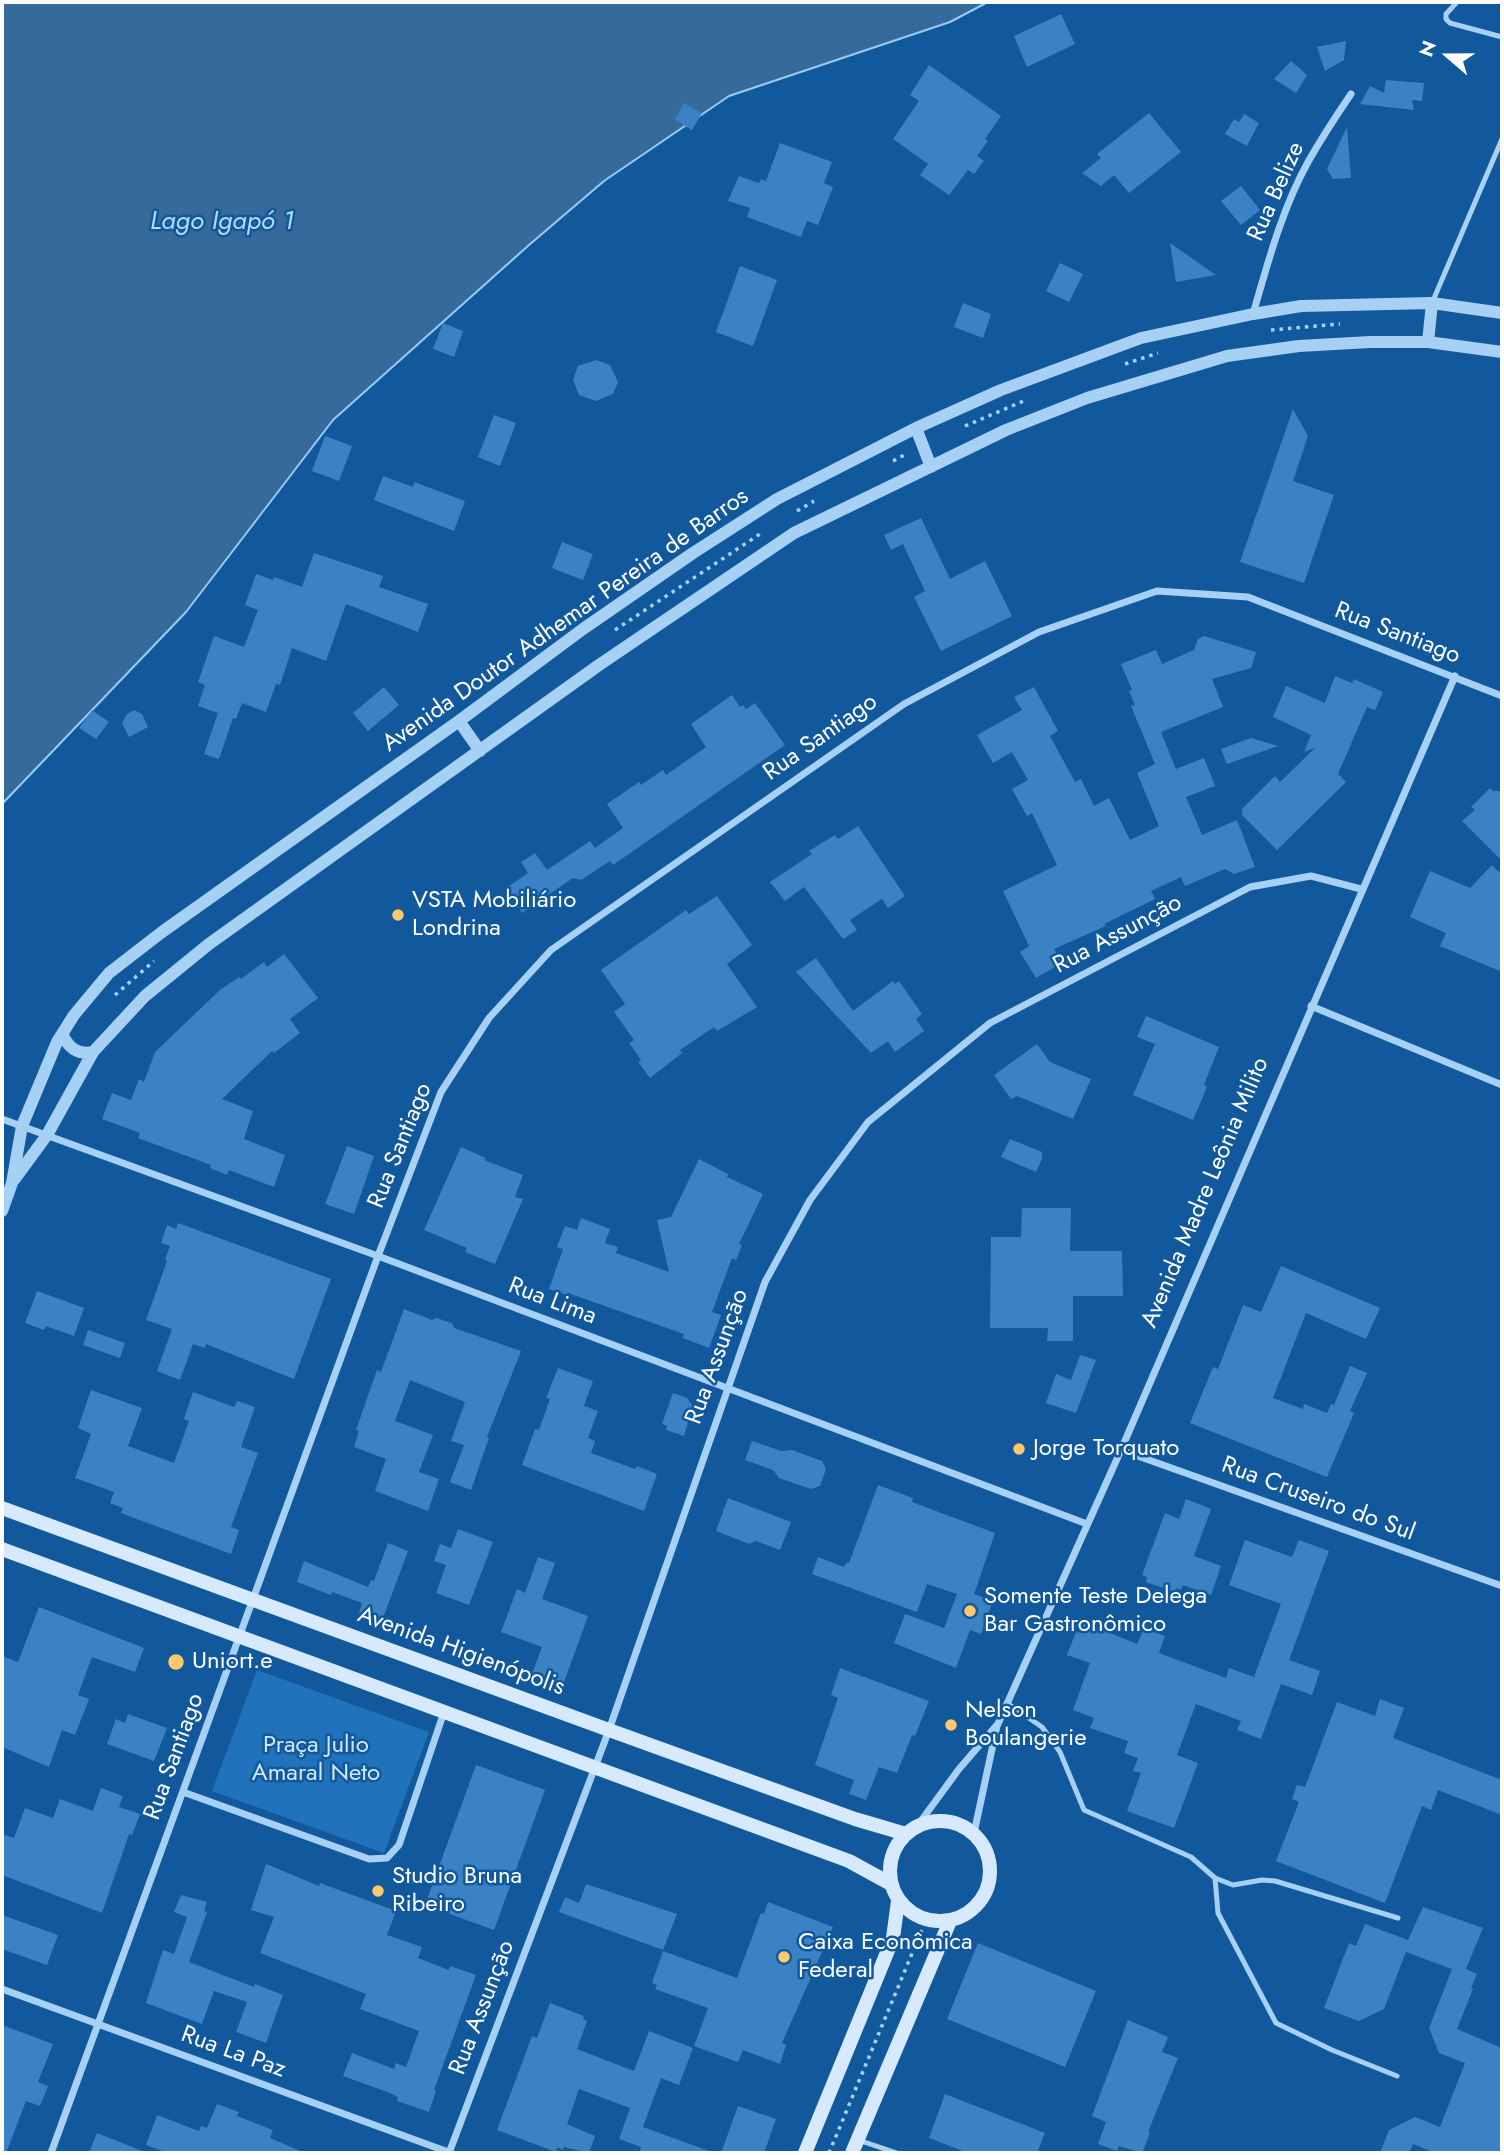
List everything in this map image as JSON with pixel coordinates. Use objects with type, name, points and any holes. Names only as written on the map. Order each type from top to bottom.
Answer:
[{"type":"main road","name":"Avenida Higienópolis","points":[[2,1508],[855,1819],[912,1830]]},
{"type":"main road","points":[[2,1549],[849,1861],[891,1884]]},
{"type":"main road","points":[[932,1821],[946,1821],[974,1833],[984,1846],[990,1877],[986,1892],[977,1906],[950,1921],[926,1920],[898,1901],[891,1884],[891,1857],[897,1844],[912,1830],[932,1821]]},
{"type":"main road","points":[[805,2153],[893,1938],[898,1901]]},
{"type":"main road","points":[[855,2146],[950,1921]]},
{"type":"street","name":"Rua Belize","points":[[1253,313],[1268,259],[1286,210],[1307,164],[1351,94]]},
{"type":"street","name":"Avenida Doutor Adhemar Pereira de Barros","points":[[12,1183],[22,1126],[40,1080],[74,1015],[110,974],[152,940],[583,629],[693,553],[778,499],[916,428],[1000,390],[1141,338],[1253,313],[1301,306],[1432,303],[1502,313]]},
{"type":"street","points":[[1427,342],[1432,303]]},
{"type":"street","points":[[2,1210],[12,1183],[47,1135],[93,1052],[145,996],[209,944],[598,666],[794,533],[1006,430],[1087,398],[1227,356],[1299,346],[1370,342],[1427,342],[1502,352]]},
{"type":"street","points":[[916,428],[931,467]]},
{"type":"street","name":"Rua Santiago","points":[[51,2153],[378,1256],[441,1092],[489,1018],[551,950],[916,697],[1039,632],[1157,592],[1248,597],[1502,696]]},
{"type":"street","name":"Avenida Madre Leônia Milito","points":[[974,1833],[997,1726],[1121,1450],[1455,676]]},
{"type":"street","points":[[458,721],[480,751]]},
{"type":"street","name":"Rua Assunção","points":[[450,2153],[609,1730],[765,1282],[810,1200],[868,1122],[990,1023],[1250,887],[1311,876],[1361,889]]},
{"type":"street","points":[[1311,1006],[1502,1085]]},
{"type":"street","points":[[62,1034],[72,1049],[85,1054],[93,1052]]},
{"type":"street","name":"Rua Lima","points":[[2,1119],[378,1256],[1087,1524]]},
{"type":"street","name":"Rua Cruseiro do Sul","points":[[1121,1450],[1502,1586]]},
{"type":"street","points":[[183,1792],[369,1859],[387,1858],[398,1844],[444,1712]]},
{"type":"street","name":"Avenida Madre Leônia Milito","points":[[912,1830],[959,1769],[997,1726]]},
{"type":"street","name":"Rua La Paz","points":[[2,1989],[450,2153]]},
{"type":"lane","points":[[1457,2],[1446,14],[1450,23],[1502,37]]},
{"type":"lane","points":[[1432,303],[1502,139]]},
{"type":"lane","points":[[1007,1703],[1042,1727],[1060,1752],[1084,1810],[1192,1857],[1214,1878],[1233,1885],[1262,1880],[1275,1881],[1398,1918]]},
{"type":"lane","points":[[1214,1878],[1218,1913],[1276,2023],[1396,2076]]},
{"type":"lane","points":[[855,2146],[897,2153]]},
{"type":"path","points":[[1266,330],[1347,323]]},
{"type":"path","points":[[1118,366],[1167,350]]},
{"type":"path","points":[[964,427],[1034,397]]},
{"type":"path","points":[[889,463],[923,446]]},
{"type":"path","points":[[788,517],[821,496]]},
{"type":"path","points":[[613,631],[765,531]]},
{"type":"path","points":[[111,1000],[119,990],[162,956]]},
{"type":"path","points":[[828,2153],[926,1920]]},
{"type":"green space","name":"Praça Julio Amaral Neto","points":[[257,1670],[429,1732],[384,1853],[212,1791]]},
{"type":"water","name":"Lago Igapó 1","points":[[2,2],[988,2],[950,22],[729,96],[604,181],[333,420],[186,612],[2,804]]},
{"type":"building","points":[[1061,14],[1075,44],[1027,67],[1014,36]]},
{"type":"building","points":[[1346,41],[1344,60],[1325,71],[1317,47]]},
{"type":"building","points":[[1291,61],[1307,75],[1296,93],[1274,79]]},
{"type":"building","points":[[929,65],[1001,116],[977,156],[984,161],[974,174],[968,170],[949,195],[920,175],[928,164],[893,139],[919,101],[910,95]]},
{"type":"building","points":[[1386,80],[1424,83],[1422,101],[1412,100],[1414,110],[1360,104],[1370,86],[1384,93]]},
{"type":"building","points":[[684,103],[702,113],[692,130],[675,120]]},
{"type":"building","points":[[1149,113],[1181,152],[1129,193],[1114,175],[1101,186],[1082,173],[1101,158],[1097,154]]},
{"type":"building","points":[[1244,114],[1259,123],[1247,146],[1225,134],[1234,119],[1239,122]]},
{"type":"building","points":[[1347,127],[1351,178],[1333,179],[1327,169]]},
{"type":"building","points":[[780,143],[832,162],[824,183],[833,187],[818,225],[807,221],[801,237],[747,217],[750,208],[728,201],[739,176],[759,183],[761,179],[766,181]]},
{"type":"building","points":[[1241,186],[1260,210],[1241,225],[1221,201]]},
{"type":"building","points":[[1170,243],[1216,275],[1176,282]]},
{"type":"building","points":[[1060,263],[1083,274],[1069,302],[1046,291]]},
{"type":"building","points":[[740,266],[777,280],[753,346],[716,332]]},
{"type":"building","points":[[963,303],[991,314],[983,338],[954,327]]},
{"type":"building","points":[[443,323],[463,331],[454,357],[433,349]]},
{"type":"building","points":[[596,360],[610,365],[618,382],[613,394],[596,401],[579,395],[573,380],[578,366]]},
{"type":"building","points":[[1293,409],[1308,436],[1293,481],[1334,495],[1304,583],[1240,562]]},
{"type":"building","points":[[494,415],[516,423],[500,466],[478,457]]},
{"type":"building","points":[[325,436],[352,446],[339,481],[312,471]]},
{"type":"building","points":[[383,476],[413,487],[414,482],[465,501],[454,531],[374,500]]},
{"type":"building","points":[[921,518],[950,579],[985,561],[1012,616],[941,651],[914,597],[925,591],[903,544],[891,550],[884,535]]},
{"type":"building","points":[[562,542],[593,554],[583,580],[552,568]]},
{"type":"building","points":[[314,553],[383,576],[379,587],[428,604],[418,632],[346,604],[326,661],[292,648],[280,685],[276,684],[266,712],[242,703],[236,719],[233,718],[219,759],[204,754],[218,713],[198,706],[205,685],[198,682],[214,636],[244,647],[258,610],[245,605],[256,574],[302,587]]},
{"type":"building","points":[[1204,636],[1256,652],[1251,668],[1212,679],[1223,707],[1161,732],[1176,769],[1204,758],[1215,786],[1186,797],[1202,835],[1237,820],[1255,867],[1234,874],[1225,869],[1185,886],[1181,877],[1151,891],[1155,899],[1104,924],[1106,926],[1054,949],[1062,963],[1036,978],[1020,952],[1029,946],[1003,891],[1057,865],[1032,813],[1027,816],[1012,789],[1028,780],[1012,752],[993,763],[977,735],[1022,710],[1014,697],[1034,687],[1058,731],[1050,736],[1075,782],[1081,779],[1094,806],[1109,798],[1130,840],[1159,826],[1137,773],[1155,764],[1131,706],[1135,705],[1129,691],[1132,690],[1121,664],[1156,650],[1162,664],[1194,650],[1198,639]]},
{"type":"building","points":[[1335,676],[1352,683],[1354,679],[1383,692],[1375,710],[1367,707],[1338,774],[1346,782],[1277,850],[1242,815],[1242,809],[1275,776],[1280,782],[1315,748],[1304,752],[1311,735],[1273,717],[1286,686],[1325,703]]},
{"type":"building","points":[[384,687],[399,705],[368,731],[353,713]]},
{"type":"building","points":[[732,695],[740,707],[743,705],[746,709],[755,703],[785,745],[613,865],[610,861],[581,880],[573,878],[522,913],[505,889],[528,873],[521,862],[535,853],[547,870],[590,841],[595,848],[623,828],[607,804],[639,782],[641,785],[663,770],[666,775],[706,747],[691,724]]},
{"type":"building","points":[[92,710],[109,722],[96,739],[79,728]]},
{"type":"building","points":[[134,710],[142,714],[148,727],[129,737],[122,723],[127,714]]},
{"type":"building","points":[[1251,738],[1278,746],[1227,764],[1221,749]]},
{"type":"building","points":[[1490,788],[1493,791],[1502,791],[1502,861],[1462,821],[1475,810],[1471,807]]},
{"type":"building","points":[[858,826],[905,896],[888,908],[882,899],[850,920],[857,930],[843,939],[804,887],[785,901],[770,882],[812,854],[809,851],[835,835],[838,839]]},
{"type":"building","points":[[1492,865],[1502,875],[1502,972],[1440,946],[1446,933],[1410,917],[1430,871],[1470,888]]},
{"type":"building","points":[[717,896],[752,945],[727,964],[757,1007],[717,1031],[714,1027],[680,1050],[682,1053],[650,1078],[629,1043],[634,1040],[614,1012],[625,1004],[601,970],[686,910],[689,914]]},
{"type":"building","points":[[284,954],[318,998],[290,1019],[300,1033],[274,1053],[272,1051],[222,1099],[253,1111],[244,1139],[285,1155],[274,1187],[229,1170],[227,1175],[210,1168],[211,1165],[138,1138],[140,1133],[102,1119],[112,1093],[131,1100],[139,1079],[144,1082],[155,1052],[220,990],[264,962],[267,967]]},
{"type":"building","points":[[816,958],[853,1011],[893,981],[895,984],[899,981],[922,1014],[916,1019],[924,1031],[895,1052],[888,1041],[871,1053],[796,972]]},
{"type":"building","points":[[1146,1016],[1219,1047],[1204,1085],[1207,1087],[1193,1120],[1133,1095],[1155,1044],[1137,1037]]},
{"type":"building","points":[[1037,1044],[1050,1062],[1091,1079],[1073,1119],[1017,1096],[1011,1099],[994,1075]]},
{"type":"building","points":[[1010,1139],[1042,1152],[1036,1172],[1001,1157]]},
{"type":"building","points":[[347,1146],[374,1156],[354,1214],[325,1204]]},
{"type":"building","points":[[461,1147],[486,1158],[484,1160],[523,1175],[515,1197],[523,1199],[495,1264],[465,1252],[467,1248],[424,1230]]},
{"type":"building","points":[[699,1159],[728,1174],[727,1177],[763,1194],[739,1244],[742,1245],[736,1260],[732,1258],[712,1312],[721,1315],[709,1348],[683,1338],[684,1334],[568,1293],[567,1295],[549,1289],[563,1249],[557,1247],[565,1226],[577,1230],[581,1218],[610,1229],[605,1243],[618,1247],[616,1253],[669,1272],[657,1220],[671,1217]]},
{"type":"building","points":[[1022,1208],[1071,1208],[1070,1251],[1122,1251],[1123,1296],[1073,1296],[1073,1341],[1047,1341],[1048,1328],[990,1328],[991,1237],[1021,1237]]},
{"type":"building","points":[[178,1223],[331,1279],[294,1379],[206,1344],[205,1348],[193,1344],[180,1380],[157,1371],[172,1329],[146,1320],[170,1246],[161,1243],[167,1225],[176,1229]]},
{"type":"building","points":[[1281,1266],[1380,1308],[1366,1339],[1306,1313],[1273,1398],[1303,1409],[1304,1404],[1327,1413],[1331,1404],[1334,1405],[1350,1366],[1367,1373],[1350,1411],[1354,1413],[1327,1477],[1190,1423],[1213,1367],[1218,1369],[1243,1305],[1261,1312]]},
{"type":"building","points":[[37,1291],[84,1308],[74,1336],[46,1326],[44,1330],[25,1323]]},
{"type":"building","points":[[404,1309],[432,1320],[436,1318],[452,1323],[454,1328],[521,1351],[487,1437],[489,1438],[471,1490],[450,1482],[464,1445],[451,1441],[465,1402],[410,1380],[395,1421],[433,1435],[419,1472],[439,1479],[428,1511],[375,1491],[386,1459],[354,1447],[359,1431],[356,1430],[377,1370],[381,1372]]},
{"type":"building","points":[[88,1330],[125,1343],[120,1358],[83,1345]]},
{"type":"building","points":[[1080,1355],[1096,1360],[1076,1413],[1046,1403],[1056,1374],[1071,1380]]},
{"type":"building","points":[[558,1368],[593,1381],[584,1406],[598,1411],[588,1438],[595,1441],[591,1453],[657,1474],[644,1511],[522,1465],[535,1429],[539,1430],[550,1399],[546,1398]]},
{"type":"building","points":[[91,1390],[142,1408],[128,1446],[174,1463],[189,1421],[184,1419],[193,1392],[234,1407],[237,1401],[255,1407],[241,1447],[258,1453],[231,1527],[239,1530],[231,1554],[121,1513],[123,1508],[110,1503],[114,1492],[75,1478],[91,1434],[78,1428]]},
{"type":"building","points":[[673,1393],[687,1398],[693,1406],[684,1436],[666,1430],[667,1426],[662,1424]]},
{"type":"building","points":[[752,1441],[781,1451],[792,1450],[822,1461],[826,1469],[820,1486],[811,1489],[779,1478],[773,1470],[745,1460]]},
{"type":"building","points":[[878,1485],[913,1498],[912,1502],[995,1533],[974,1594],[993,1601],[981,1634],[970,1630],[956,1668],[894,1643],[905,1614],[944,1628],[957,1594],[927,1584],[917,1612],[812,1574],[818,1557],[844,1567],[849,1563]]},
{"type":"building","points":[[728,1498],[791,1522],[780,1550],[756,1541],[749,1544],[716,1531]]},
{"type":"building","points":[[1186,1499],[1211,1509],[1194,1556],[1221,1566],[1211,1595],[1183,1585],[1181,1590],[1177,1588],[1175,1592],[1146,1582],[1147,1577],[1142,1575],[1165,1513],[1179,1519]]},
{"type":"building","points":[[458,1529],[493,1542],[469,1605],[436,1593],[446,1565],[434,1561],[440,1544],[451,1548]]},
{"type":"building","points":[[1245,1540],[1292,1557],[1299,1540],[1329,1551],[1289,1660],[1320,1671],[1312,1695],[1281,1684],[1261,1739],[1237,1730],[1241,1721],[1196,1704],[1177,1755],[1198,1763],[1174,1828],[1127,1811],[1141,1773],[1133,1771],[1138,1758],[1124,1753],[1128,1741],[1090,1728],[1094,1718],[1073,1710],[1090,1663],[1067,1655],[1083,1622],[1137,1644],[1144,1629],[1165,1636],[1159,1653],[1226,1678],[1229,1668],[1254,1677],[1281,1604],[1229,1585]]},
{"type":"building","points":[[388,1543],[408,1551],[382,1621],[359,1613],[362,1603],[297,1582],[304,1561],[368,1587],[371,1580],[374,1581]]},
{"type":"building","points":[[538,1557],[555,1563],[542,1599],[588,1616],[562,1688],[531,1677],[542,1647],[501,1632],[517,1589],[525,1593]]},
{"type":"building","points":[[39,1607],[144,1648],[135,1672],[92,1657],[78,1695],[89,1699],[75,1735],[62,1730],[49,1767],[2,1747],[2,1656],[18,1662]]},
{"type":"building","points":[[840,1668],[929,1701],[897,1773],[879,1767],[866,1800],[849,1794],[854,1780],[815,1765],[838,1698],[831,1695]]},
{"type":"building","points":[[1380,1699],[1404,1708],[1393,1738],[1502,1780],[1502,1815],[1438,1790],[1431,1810],[1422,1806],[1385,1903],[1276,1861],[1299,1802],[1292,1799],[1297,1785],[1305,1787],[1337,1702],[1375,1716]]},
{"type":"building","points":[[128,1714],[167,1728],[154,1761],[107,1744],[116,1719],[125,1723]]},
{"type":"building","points":[[476,1765],[545,1790],[494,1930],[425,1905]]},
{"type":"building","points":[[101,1788],[123,1796],[119,1807],[140,1814],[132,1835],[129,1834],[102,1913],[2,1875],[2,1834],[14,1838],[25,1808],[53,1818],[60,1799],[93,1811]]},
{"type":"building","points":[[266,1864],[319,1886],[320,1883],[396,1911],[387,1935],[422,1947],[418,1958],[449,1970],[450,1966],[476,1975],[434,2090],[436,2091],[429,2112],[397,2101],[398,2097],[390,2093],[343,2076],[352,2053],[394,2069],[396,2063],[406,2067],[419,2031],[360,2009],[366,1994],[260,1953],[274,1917],[251,1910]]},
{"type":"building","points":[[586,1884],[677,1914],[663,1950],[559,1912],[565,1897],[579,1903]]},
{"type":"building","points":[[181,1895],[207,1902],[204,1911],[207,1912],[189,1962],[283,1995],[266,2043],[236,2032],[247,2002],[214,1991],[202,2024],[146,2003],[163,1950],[174,1954],[187,1917],[174,1912]]},
{"type":"building","points":[[768,1902],[833,1927],[782,2043],[786,2045],[780,2064],[743,2050],[738,2062],[694,2046],[708,2008],[655,1989],[657,1985],[652,1983],[663,1951],[737,1978],[761,1913],[764,1914]]},
{"type":"building","points":[[1423,1907],[1483,1928],[1466,1969],[1477,1974],[1457,2029],[1502,2048],[1502,2153],[1435,2153],[1413,2144],[1409,2153],[1380,2153],[1389,2130],[1415,2117],[1440,2127],[1465,2063],[1439,2053],[1429,2028],[1452,1969],[1406,1952],[1384,2009],[1359,2021],[1324,2008],[1349,1943],[1356,1946],[1365,1924],[1408,1940]]},
{"type":"building","points":[[2,1915],[58,1935],[47,1965],[2,1949]]},
{"type":"building","points":[[978,1943],[1096,1991],[1065,2067],[947,2019]]},
{"type":"building","points":[[550,2003],[584,2016],[583,2019],[587,2021],[577,2049],[634,2071],[649,2031],[693,2048],[679,2085],[661,2078],[643,2127],[709,2153],[639,2153],[641,2147],[619,2139],[630,2108],[579,2089],[567,2124],[595,2136],[589,2153],[564,2147],[563,2150],[557,2147],[556,2152],[497,2130],[532,2036],[537,2038]]},
{"type":"building","points":[[1128,2020],[1168,2037],[1162,2052],[1178,2058],[1142,2153],[1119,2146],[1117,2151],[1098,2144],[1106,2122],[1092,2116]]},
{"type":"building","points":[[2,2025],[53,2044],[38,2082],[48,2086],[40,2106],[26,2101],[6,2153],[2,2153]]},
{"type":"building","points":[[945,2094],[1045,2133],[1037,2153],[968,2153],[929,2138]]},
{"type":"building","points":[[217,2104],[239,2112],[237,2116],[273,2130],[270,2138],[305,2153],[168,2153],[146,2145],[157,2115],[199,2131],[201,2126],[207,2128]]},
{"type":"building","points":[[738,2106],[776,2119],[764,2153],[721,2153]]},
{"type":"building","points":[[97,2133],[145,2152],[89,2153]]},
{"type":"place","name":"VSTA Mobiliário Londrina","points":[[398,915]]},
{"type":"place","name":"Jorge Torquato","points":[[1019,1449]]},
{"type":"place","name":"Somente Teste Delega Bar Gastronômico","points":[[970,1611]]},
{"type":"place","name":"Uniort.e","points":[[176,1662]]},
{"type":"place","name":"Nelson Boulangerie","points":[[951,1725]]},
{"type":"place","name":"Studio Bruna Ribeiro","points":[[378,1891]]},
{"type":"place","name":"Caixa Econômica Federal","points":[[784,1957]]}]
